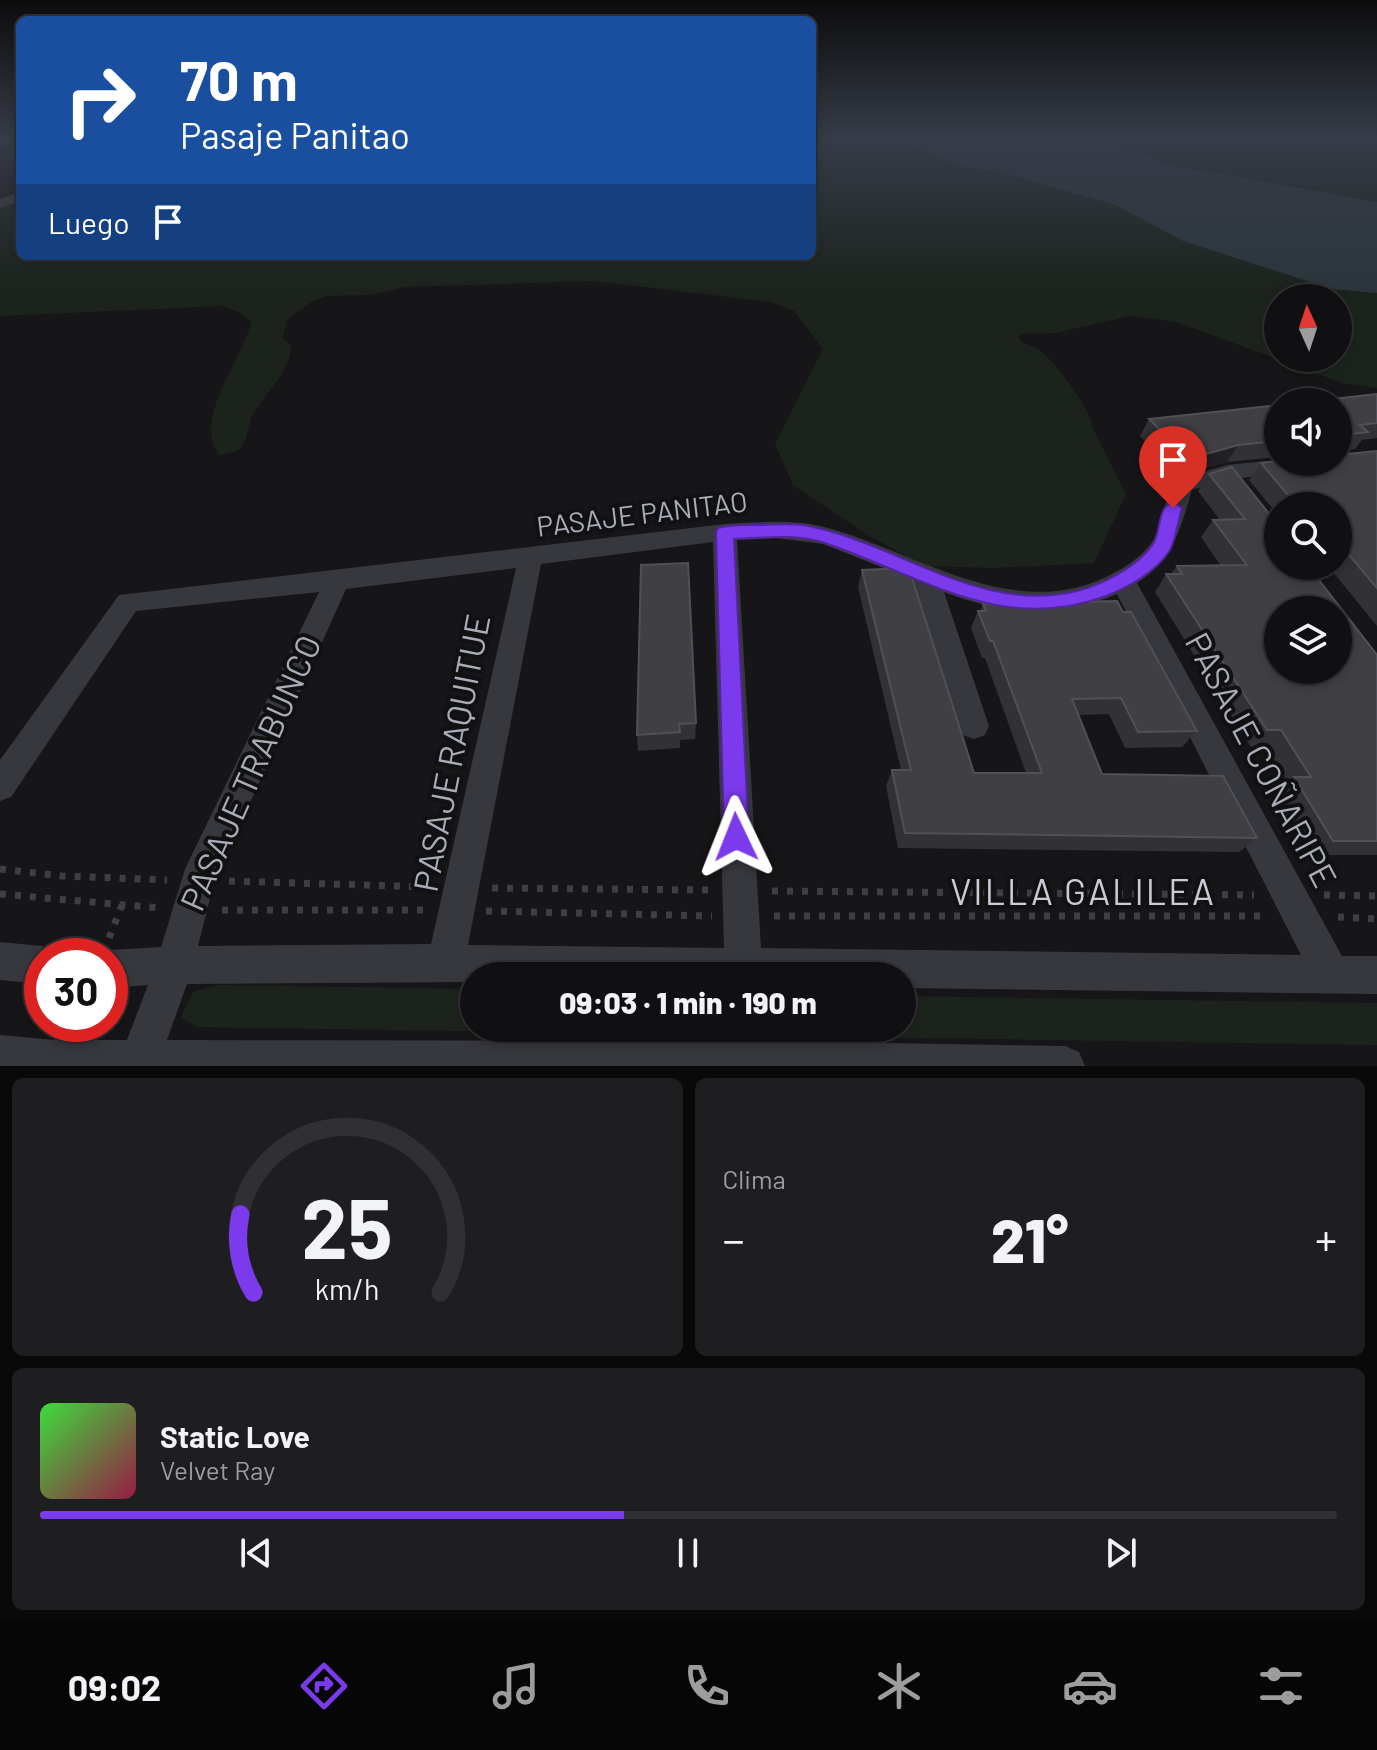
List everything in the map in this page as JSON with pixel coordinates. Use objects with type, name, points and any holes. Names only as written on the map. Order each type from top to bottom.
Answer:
[{"type":"street","name":"PASAJE PANITAO","points":[[0,786],[128,602],[337,581],[725,532],[800,531],[829,537],[926,577],[988,598],[1035,603],[1077,599],[1124,582],[1162,547],[1183,485],[1235,482],[1265,476]]},
{"type":"street","points":[[725,532],[743,962]]},
{"type":"street","name":"PASAJE RAQUITUE","points":[[445,963],[461,899],[530,558]]},
{"type":"street","points":[[926,577],[974,726]]},
{"type":"street","name":"PASAJE TRABUNCO","points":[[138,1062],[175,965],[192,895],[337,581]]},
{"type":"street","name":"PASAJE COÑARIPE","points":[[1124,582],[1331,974]]},
{"type":"street","points":[[128,959],[175,965],[460,963]]},
{"type":"street","points":[[0,961],[24,963]]},
{"type":"street","points":[[916,970],[1377,975]]},
{"type":"street","points":[[0,1055],[138,1062],[1065,1066]]},
{"type":"path","points":[[0,869],[192,895],[740,903],[1295,906],[1377,896]]},
{"type":"path","points":[[0,894],[122,905],[192,895],[740,903],[1295,906],[1377,919]]},
{"type":"path","points":[[113,938],[122,905]]},
{"type":"shaded area","points":[[816,190],[1377,190],[1377,388],[1343,383],[1313,372],[1352,372],[1352,284],[1264,284],[1264,354],[1176,322],[1132,316],[1054,333],[1022,334],[1018,337],[1046,356],[1080,398],[1126,494],[1094,563],[995,568],[925,566],[871,537],[793,485],[775,444],[823,349],[794,311],[771,302],[593,281],[407,287],[370,295],[327,296],[313,301],[287,320],[283,338],[291,345],[287,365],[252,416],[242,446],[235,452],[219,455],[212,440],[211,424],[215,407],[251,321],[239,312],[222,306],[0,316],[0,207],[16,201],[16,260],[816,260]]},
{"type":"shaded area","points":[[1063,190],[1308,190],[1377,202],[1377,293],[1352,291],[1352,284],[1316,284],[1183,241],[1116,205]]},
{"type":"shaded area","points":[[218,985],[460,989],[460,1031],[197,1027],[181,1017],[193,992]]},
{"type":"shaded area","points":[[916,996],[1377,1003],[1377,1045],[916,1038]]},
{"type":"building","points":[[1377,394],[1377,423],[1360,425],[1368,432],[1352,434],[1352,397]]},
{"type":"building","points":[[1264,407],[1264,442],[1238,445],[1195,457],[1184,444],[1175,445],[1149,419]]},
{"type":"building","points":[[1377,451],[1377,588],[1352,559],[1352,492],[1285,492],[1272,476],[1352,476],[1352,454]]},
{"type":"building","points":[[1232,467],[1264,507],[1264,580],[1319,580],[1331,596],[1264,596],[1264,684],[1352,684],[1352,623],[1377,655],[1377,841],[1333,841],[1294,777],[1311,777],[1281,730],[1267,730],[1166,574],[1182,574],[1177,566],[1247,565],[1213,520],[1245,519],[1209,474]]},
{"type":"building","points":[[688,563],[696,723],[679,724],[680,732],[637,735],[641,565]]},
{"type":"building","points":[[909,568],[974,773],[1042,773],[993,641],[990,641],[978,611],[986,611],[983,604],[1117,601],[1123,612],[1131,612],[1197,731],[1138,732],[1121,698],[1072,699],[1102,774],[1223,776],[1257,838],[905,833],[892,770],[911,770],[862,570]]},
{"type":"district","name":"VILLA GALILEA","points":[[1083,892]]},
{"type":"route","points":[[736,837],[725,532],[800,531],[829,537],[926,577],[988,598],[1035,603],[1077,599],[1124,582],[1162,547],[1173,508]]}]
